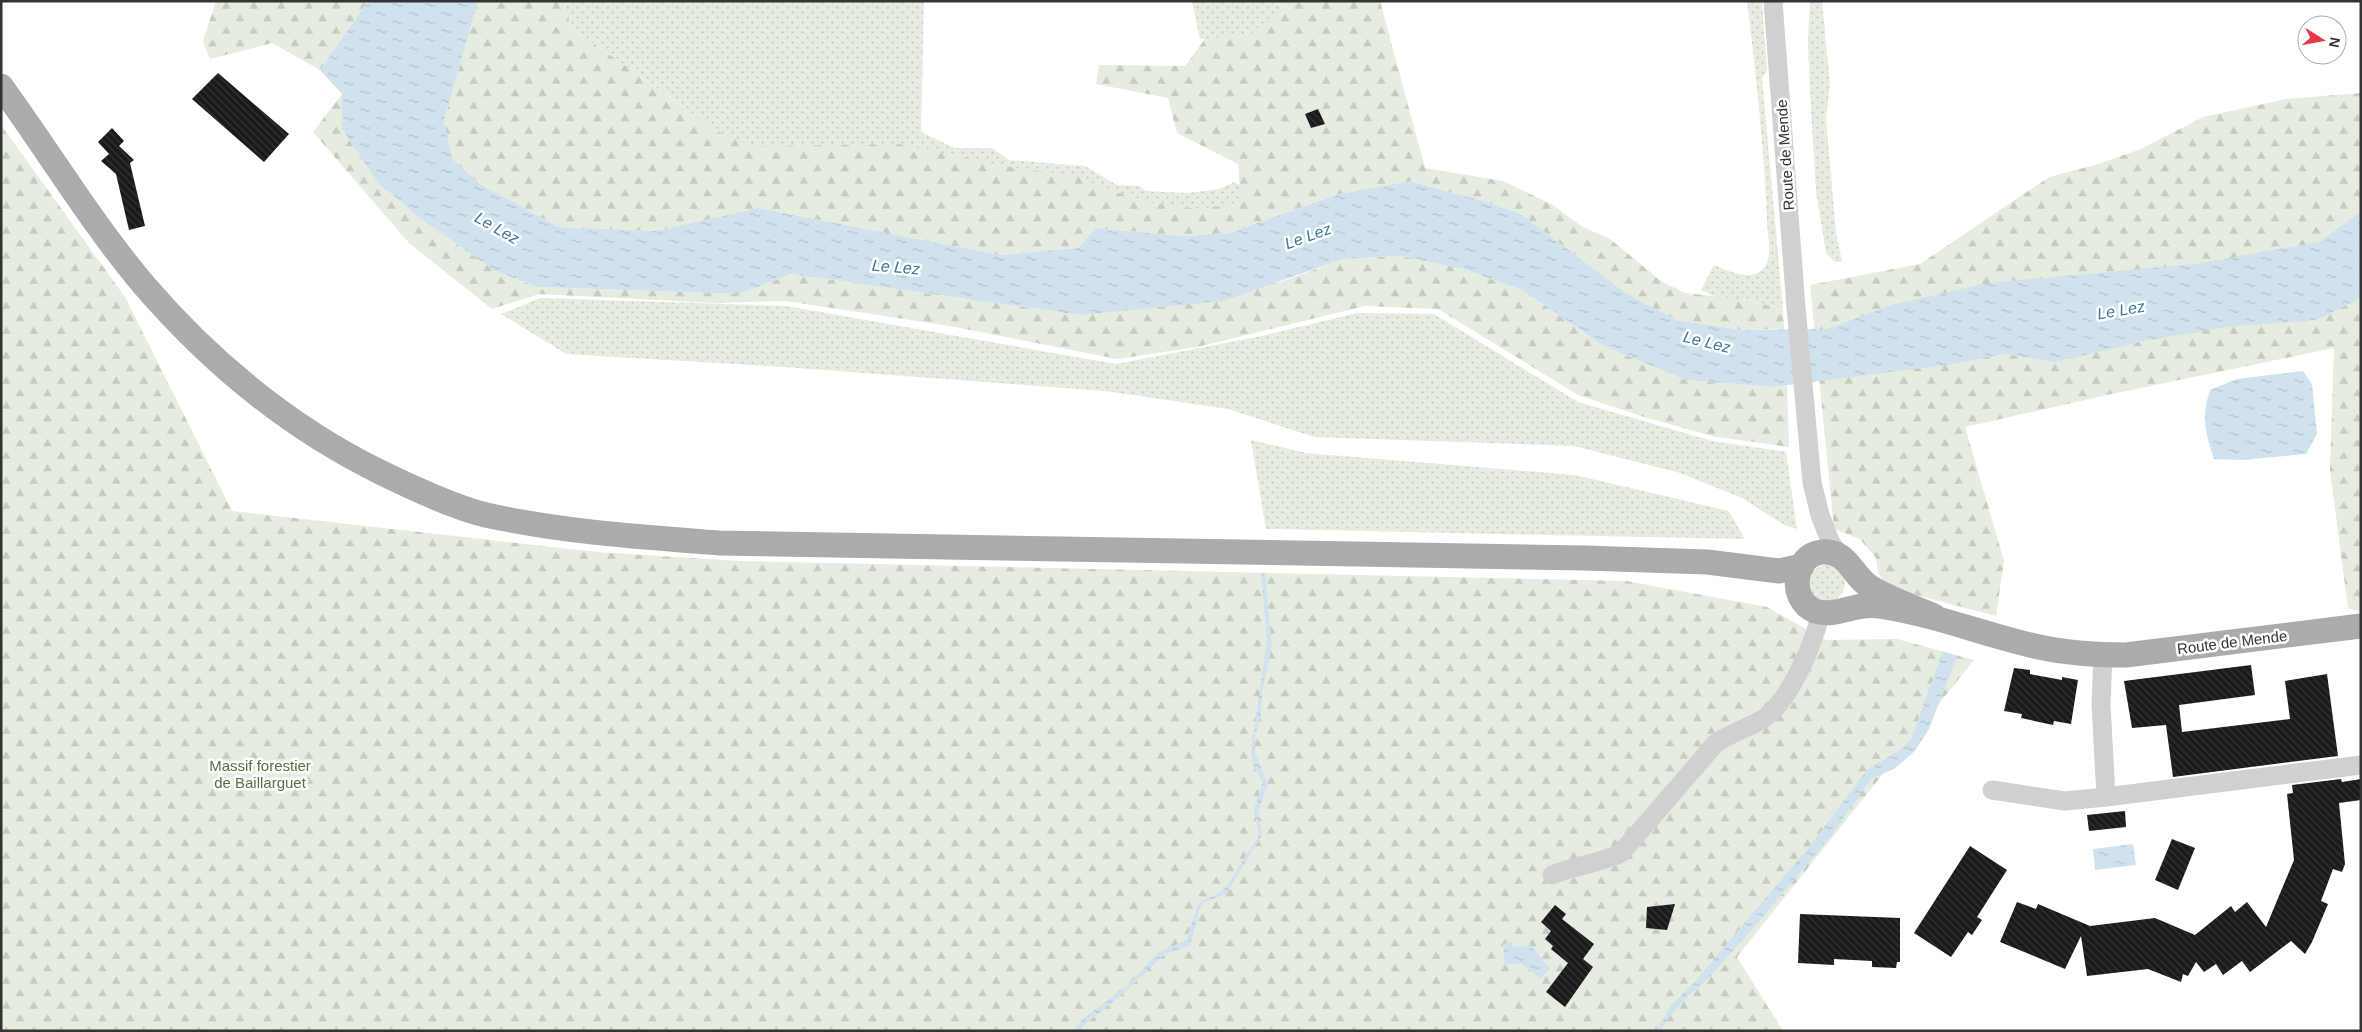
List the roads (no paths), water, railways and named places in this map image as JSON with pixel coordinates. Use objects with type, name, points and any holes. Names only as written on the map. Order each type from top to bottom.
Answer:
[{"type":"main road","points":[[1,86],[114,247],[166,310],[208,352],[268,403],[300,426],[354,459],[415,489],[484,514],[586,533],[719,543],[1619,559],[1707,562],[1778,571],[1808,560],[1823,552],[1848,564]]},
{"type":"main road","points":[[1619,559],[1691,568],[1777,586],[1800,598],[1812,610],[1829,612]]},
{"type":"main road","points":[[1800,598],[1796,582],[1808,560]]},
{"type":"main road","name":"Route de Mende","points":[[1848,564],[1867,585],[1934,616]]},
{"type":"main road","name":"Route de Mende","points":[[1829,612],[1870,604],[1934,616],[2041,647],[2103,655],[2126,655],[2361,626]]},
{"type":"street","name":"Route de Mende","points":[[1773,1],[1796,308],[1812,482],[1820,516],[1831,543],[1848,564]]},
{"type":"street","name":"Route de Mende","points":[[1808,560],[1820,536],[1820,516]]},
{"type":"street","points":[[1552,874],[1606,860],[1622,852],[1715,744],[1726,736],[1762,719],[1774,709],[1803,663],[1829,612]]},
{"type":"street","points":[[2103,655],[2101,704],[2106,797]]},
{"type":"street","points":[[1992,790],[2065,800],[2106,797],[2361,765]]},
{"type":"water","name":"Le Lez","points":[[368,1],[478,1],[444,121],[452,159],[480,184],[559,227],[656,231],[758,208],[1000,255],[1078,248],[1096,228],[1181,236],[1229,233],[1339,194],[1409,181],[1491,203],[1521,214],[1626,293],[1676,320],[1743,330],[1828,329],[1891,305],[1988,283],[2195,264],[2319,242],[2361,212],[2361,298],[2316,320],[2234,326],[2144,341],[2056,362],[2004,354],[1947,365],[1773,387],[1686,380],[1604,346],[1522,290],[1463,269],[1401,256],[1343,259],[1223,301],[1080,315],[791,274],[739,294],[538,287],[495,271],[421,219],[378,183],[342,129],[342,94],[320,70]]},
{"type":"water","points":[[2303,371],[2312,384],[2317,434],[2306,454],[2241,460],[2214,459],[2205,425],[2207,400],[2210,390],[2237,379]]},
{"type":"water","points":[[1265,573],[1272,646],[1262,693],[1261,715],[1255,736],[1255,753],[1268,784],[1258,812],[1262,835],[1226,894],[1204,902],[1200,908],[1190,946],[1165,954],[1125,992],[1077,1031],[1072,1031],[1084,1018],[1127,986],[1158,953],[1186,940],[1201,901],[1216,895],[1227,886],[1259,835],[1254,809],[1263,782],[1253,766],[1251,752],[1267,639],[1261,574]]},
{"type":"water","points":[[1943,651],[1957,656],[1929,729],[1915,751],[1894,769],[1872,778],[1831,836],[1762,918],[1707,980],[1689,995],[1670,1016],[1660,1031],[1656,1031],[1672,1004],[1691,986],[1809,847],[1867,770],[1900,750],[1911,739]]},
{"type":"water","points":[[2133,844],[2136,865],[2095,870],[2093,849]]},
{"type":"water","points":[[1512,942],[1513,948],[1530,945],[1550,968],[1541,979],[1521,963],[1505,965],[1503,944]]},
{"type":"park label","name":"Massif forestier de Baillarguet","points":[[260,774]]}]
